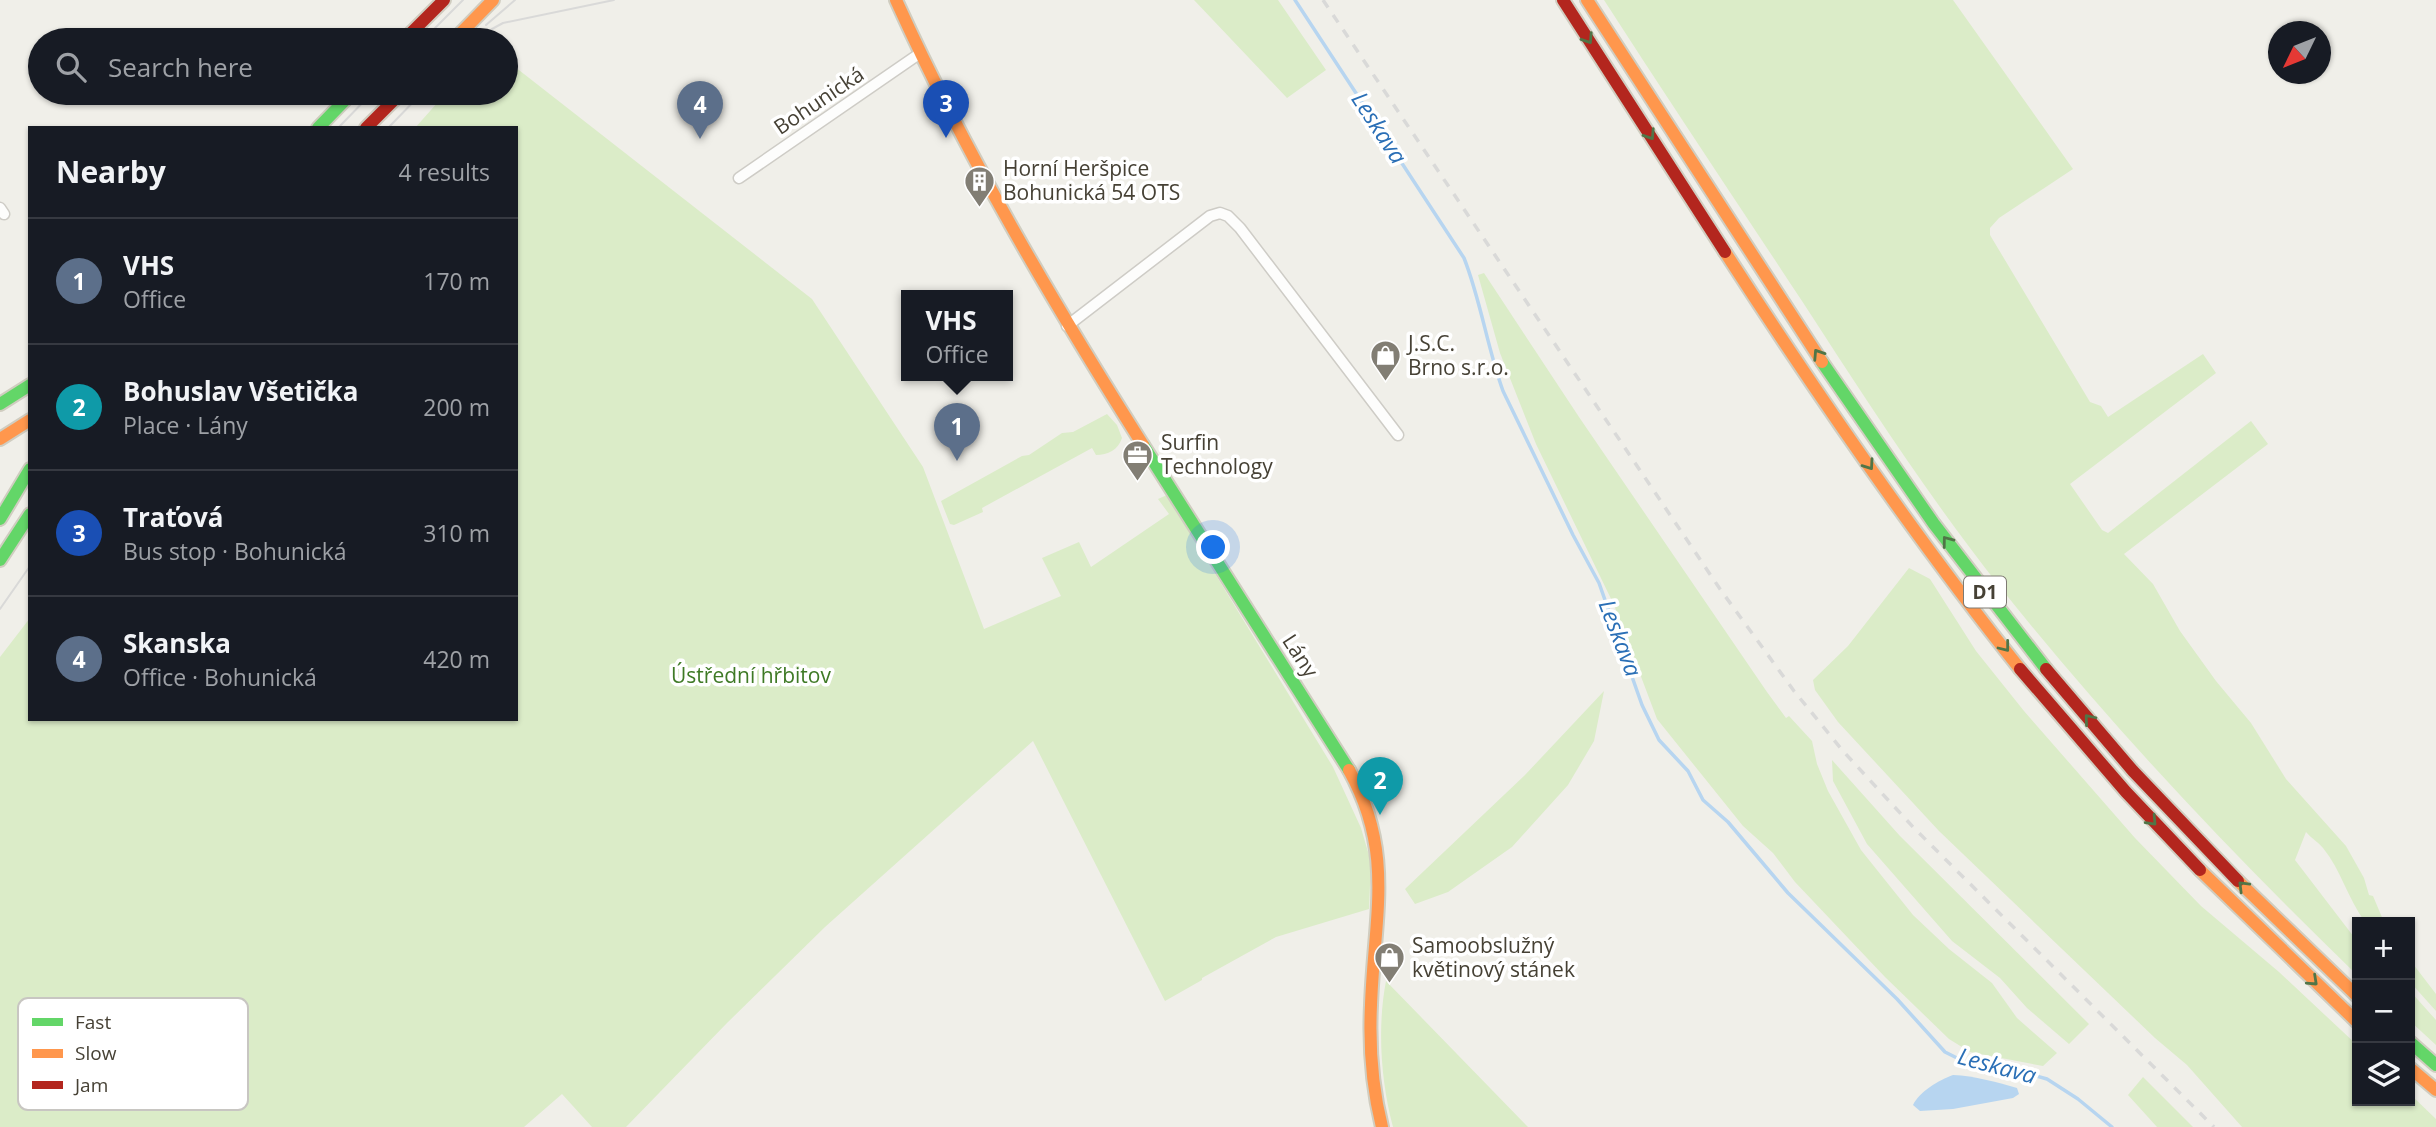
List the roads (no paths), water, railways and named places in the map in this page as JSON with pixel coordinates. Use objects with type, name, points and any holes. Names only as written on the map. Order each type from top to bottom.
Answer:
[{"type":"main road","points":[[416,28],[444,0]]},
{"type":"main road","points":[[466,28],[493,0]]},
{"type":"main road","points":[[896,0],[919,54]]},
{"type":"main road","name":"D1","points":[[1563,0],[1829,409],[1960,591],[2049,703],[2156,827],[2277,948],[2352,1017]]},
{"type":"main road","name":"D1","points":[[1587,0],[1842,391],[1974,578],[2072,699],[2173,815],[2352,991]]},
{"type":"main road","name":"Lány","points":[[919,54],[971,159],[1024,255],[1333,743],[1367,808],[1375,830],[1379,868],[1370,1041],[1377,1125]]},
{"type":"main road","points":[[320,126],[340,105]]},
{"type":"main road","points":[[368,126],[389,105]]},
{"type":"main road","points":[[0,404],[28,386]]},
{"type":"main road","points":[[0,439],[28,421]]},
{"type":"main road","points":[[0,519],[28,472]]},
{"type":"main road","points":[[0,560],[28,517]]},
{"type":"main road","points":[[2411,1043],[2436,1065]]},
{"type":"main road","points":[[2415,1072],[2436,1090]]},
{"type":"street","name":"Bohunická","points":[[739,178],[919,54]]},
{"type":"street","points":[[1067,326],[1210,216],[1220,213],[1228,216],[1240,228],[1398,435]]},
{"type":"water","points":[[1953,1075],[2017,1088],[2019,1094],[2013,1098],[1953,1109],[1920,1111],[1913,1105],[1930,1087]]},
{"type":"waterway","name":"Leskava","points":[[1295,0],[1464,258],[1503,391],[1599,583],[1642,705],[1659,740],[1688,771],[1703,800],[1728,822],[1788,893],[1897,999],[1945,1052],[1965,1062],[2047,1079],[2078,1099],[2112,1127]]},
{"type":"tram line","points":[[435,28],[463,0]]},
{"type":"tram line","points":[[486,25],[515,0]]},
{"type":"tram line","points":[[494,28],[503,23],[614,0]]},
{"type":"tram line","points":[[340,126],[360,105]]},
{"type":"tram line","points":[[390,126],[410,105]]},
{"type":"tram line","points":[[0,609],[28,569]]},
{"type":"railway","points":[[1323,0],[1720,589],[1794,691],[1843,751],[1913,827],[2214,1127]]},
{"type":"place","name":"Traťová","points":[[946,138]]},
{"type":"place","name":"Skanska","points":[[700,139]]},
{"type":"place","name":"Horní Heršpice Bohunická 54 OTS","points":[[980,208]]},
{"type":"place","name":"J.S.C. Brno s.r.o.","points":[[1385,383]]},
{"type":"place","name":"VHS","points":[[957,461]]},
{"type":"place","name":"Surfin Technology","points":[[1138,482]]},
{"type":"place","name":"Bohuslav Všetička","points":[[1380,815]]},
{"type":"place","name":"Samoobslužný květinový stánek","points":[[1389,985]]},
{"type":"park label","name":"Ústřední hřbitov","points":[[751,676]]}]
